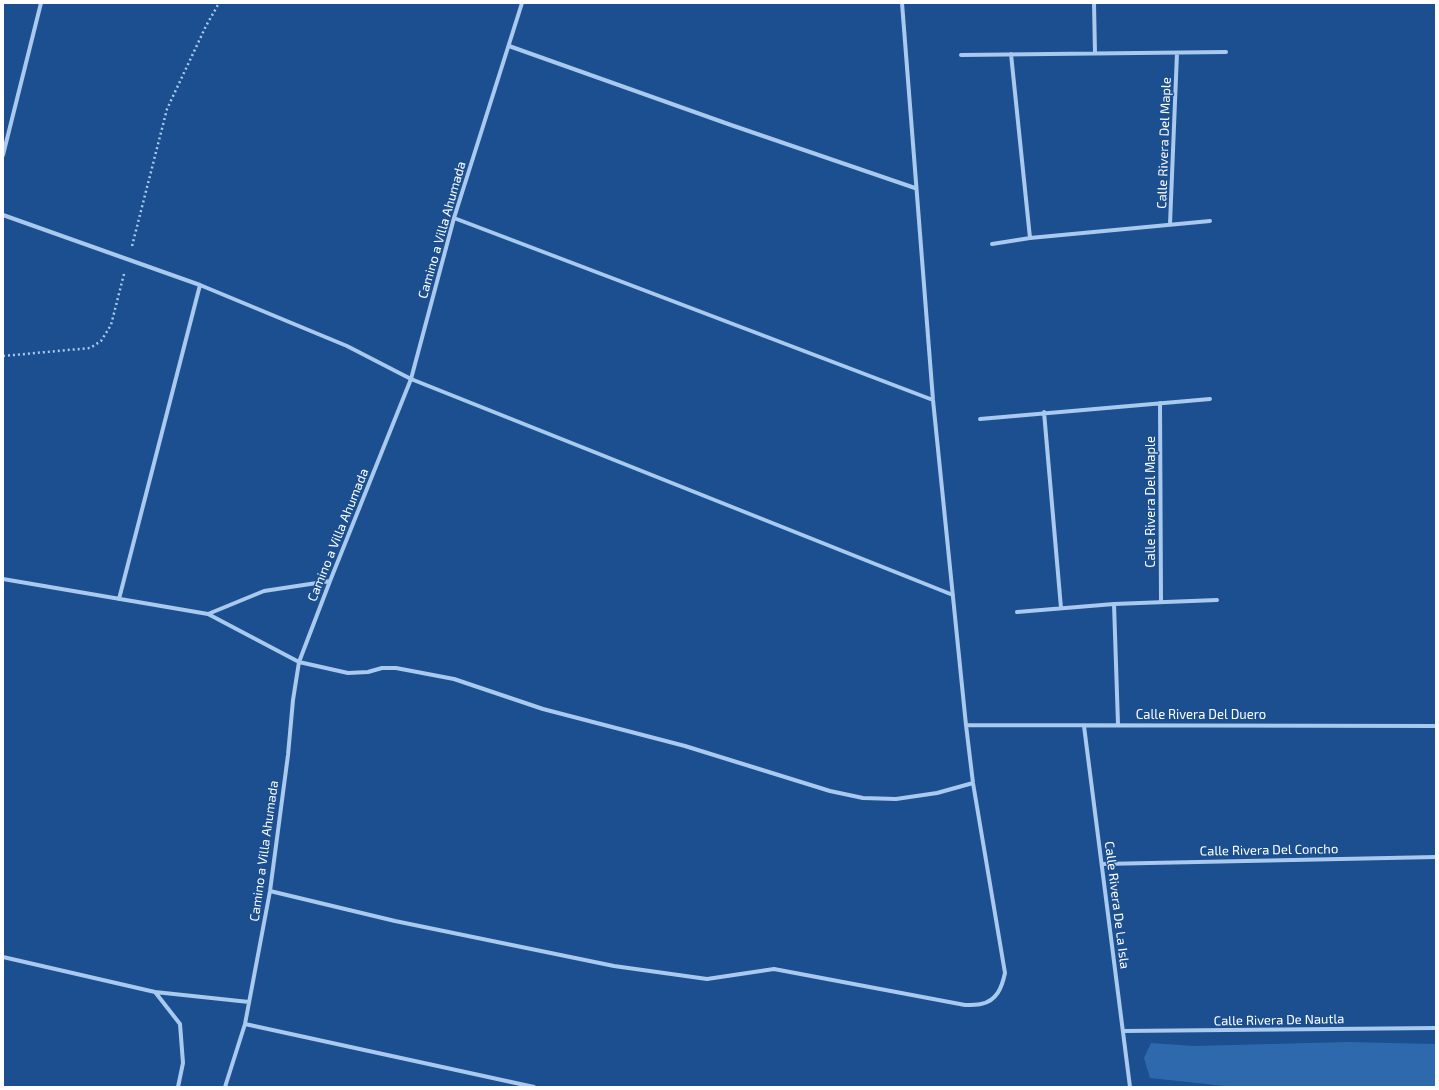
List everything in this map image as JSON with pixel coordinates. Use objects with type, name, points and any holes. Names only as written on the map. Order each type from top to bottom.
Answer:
[{"type":"street","points":[[3,156],[41,3]]},
{"type":"street","name":"Camino a Villa Ahumada","points":[[224,1087],[245,1024],[270,891],[299,662],[330,580],[411,379],[454,218],[522,3]]},
{"type":"street","points":[[270,891],[395,922],[614,966],[707,979],[774,969],[965,1005],[982,1004],[994,998],[1002,987],[1005,973],[973,783],[966,725],[933,400],[915,188],[902,3]]},
{"type":"street","points":[[1094,3],[1095,53]]},
{"type":"street","points":[[509,46],[731,125],[915,188]]},
{"type":"street","points":[[961,54],[1226,52]]},
{"type":"street","name":"Calle Rivera Del Maple","points":[[992,244],[1030,238],[1170,224],[1177,53]]},
{"type":"street","points":[[1011,54],[1030,238]]},
{"type":"street","points":[[3,215],[200,285],[348,346],[411,379],[953,595]]},
{"type":"street","points":[[454,218],[933,400]]},
{"type":"street","points":[[1170,224],[1210,221]]},
{"type":"street","points":[[119,599],[200,285]]},
{"type":"street","points":[[980,419],[1044,412],[1210,399]]},
{"type":"street","name":"Calle Rivera Del Maple","points":[[1160,403],[1162,602]]},
{"type":"street","points":[[1044,412],[1061,608]]},
{"type":"street","points":[[3,579],[208,614],[299,662],[348,673],[368,672],[382,668],[396,668],[454,679],[543,709],[685,746],[830,791],[863,798],[896,799],[937,793],[973,783]]},
{"type":"street","points":[[208,614],[264,591],[330,580]]},
{"type":"street","points":[[1017,612],[1114,604],[1217,600]]},
{"type":"street","points":[[1114,604],[1118,724]]},
{"type":"street","name":"Calle Rivera Del Duero","points":[[966,725],[1084,726],[1118,724],[1436,726]]},
{"type":"street","name":"Calle Rivera De La Isla","points":[[1084,726],[1130,1087]]},
{"type":"street","name":"Calle Rivera Del Concho","points":[[1102,864],[1436,857]]},
{"type":"street","points":[[3,957],[155,992],[249,1002]]},
{"type":"street","points":[[155,992],[180,1024],[183,1063],[178,1087]]},
{"type":"street","points":[[245,1024],[534,1087]]},
{"type":"street","name":"Calle Rivera De Nautla","points":[[1123,1032],[1436,1028]]},
{"type":"path","points":[[3,356],[90,348],[102,341],[111,325],[167,109],[206,26],[219,3]]},
{"type":"shaded area","points":[[1348,1042],[1436,1044],[1436,1087],[1234,1087],[1150,1078],[1144,1058],[1151,1043],[1193,1046]]}]
